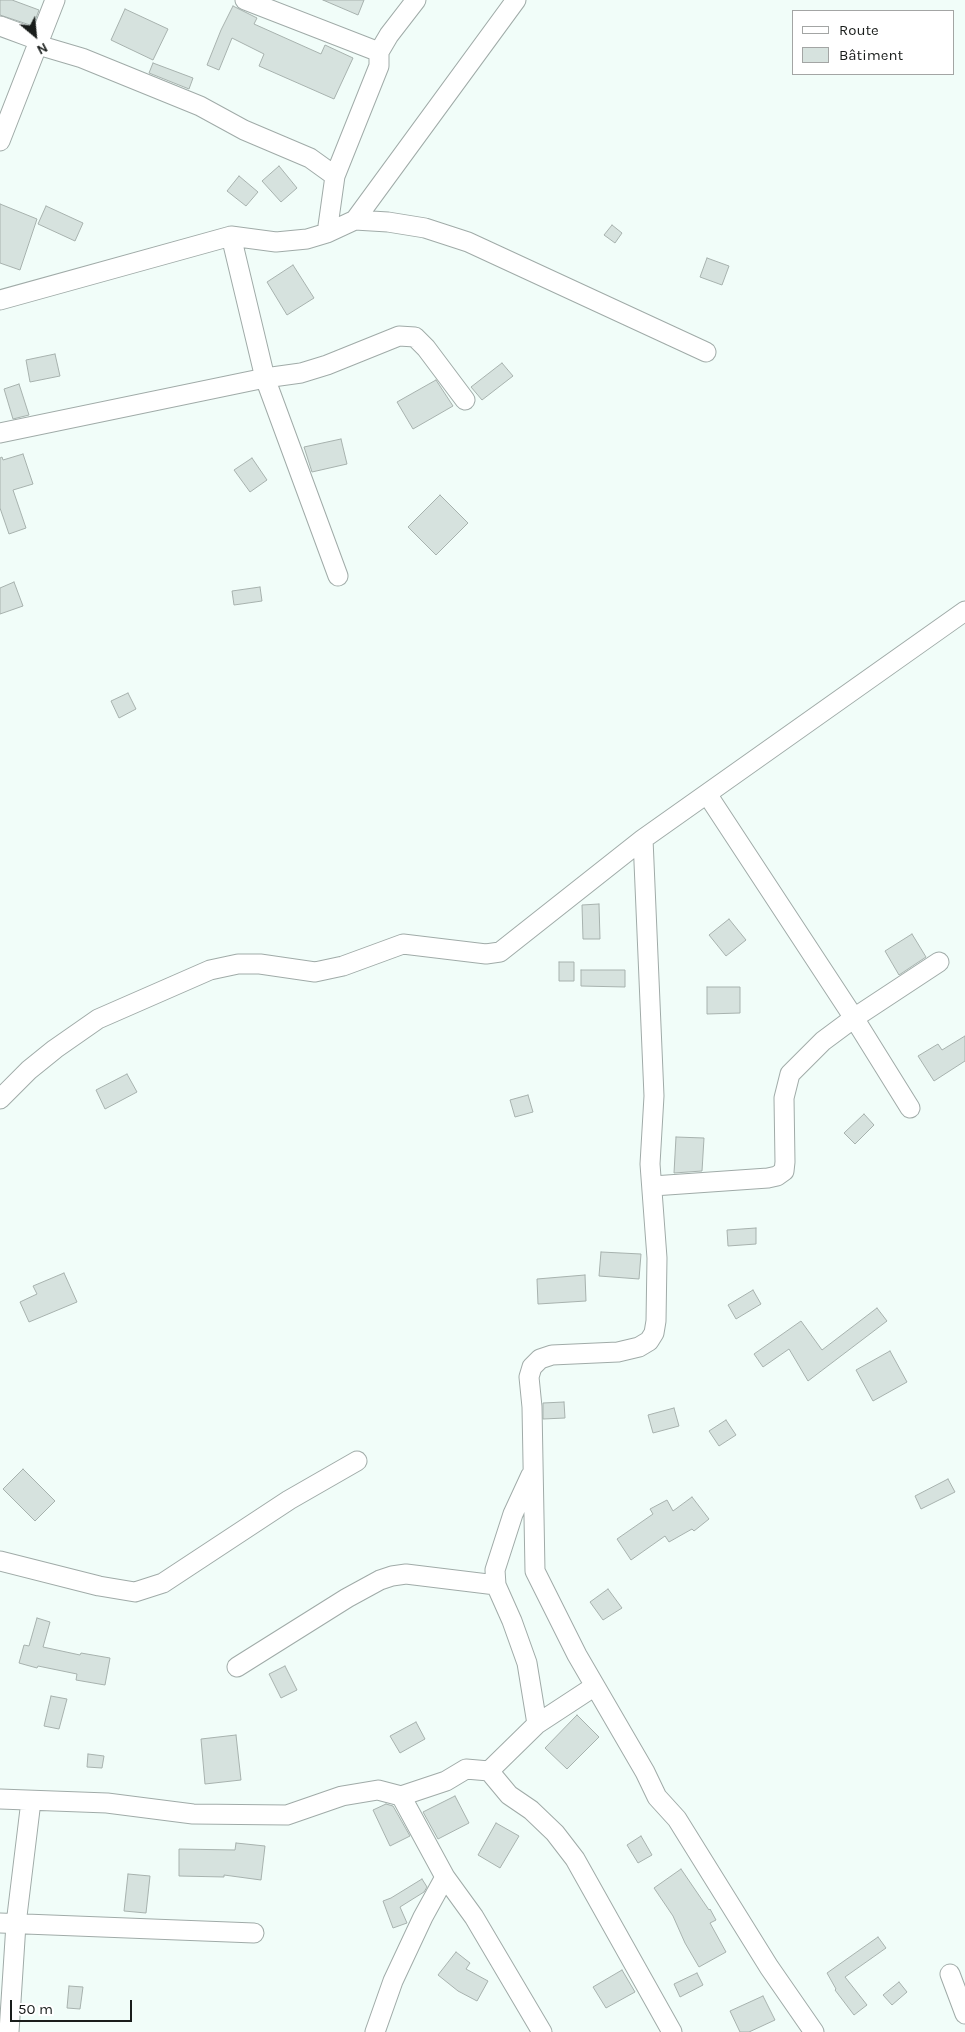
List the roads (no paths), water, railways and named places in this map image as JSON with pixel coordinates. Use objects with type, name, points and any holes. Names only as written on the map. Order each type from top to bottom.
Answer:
[{"type":"street","points":[[0,141],[55,0]]},
{"type":"street","points":[[245,0],[379,52]]},
{"type":"street","points":[[327,233],[335,176],[380,66],[379,52],[389,35],[416,0]]},
{"type":"street","points":[[355,220],[516,0]]},
{"type":"street","points":[[0,26],[200,106],[244,130],[310,158],[335,176]]},
{"type":"street","points":[[0,300],[231,236],[276,242],[307,240],[355,220],[388,222],[425,228],[468,242],[706,352]]},
{"type":"street","points":[[231,236],[265,378],[338,576]]},
{"type":"street","points":[[0,433],[265,378],[301,374],[400,336],[415,337],[426,348],[464,400]]},
{"type":"street","points":[[0,1099],[29,1070],[98,1019],[210,970],[238,964],[260,964],[315,972],[343,966],[403,944],[486,954],[500,952],[644,839],[965,611]]},
{"type":"street","points":[[707,794],[854,1018],[910,1108]]},
{"type":"street","points":[[644,839],[654,1087],[650,1164],[657,1258],[656,1321],[654,1333],[649,1341],[639,1347],[618,1352],[552,1354],[540,1359],[532,1367],[529,1377],[532,1407],[535,1570],[577,1655],[645,1772],[657,1797],[677,1819],[769,1967],[814,2032]]},
{"type":"street","points":[[652,1186],[768,1178],[777,1176],[784,1171],[784,1098],[790,1074],[823,1041],[854,1018],[939,962]]},
{"type":"street","points":[[0,1561],[99,1586],[135,1592],[163,1584],[289,1500],[356,1461]]},
{"type":"street","points":[[532,1472],[513,1514],[495,1570],[496,1585],[510,1614],[525,1657],[537,1724]]},
{"type":"street","points":[[237,1667],[347,1598],[380,1580],[392,1576],[406,1574],[496,1585]]},
{"type":"street","points":[[0,1799],[107,1803],[193,1814],[287,1815],[342,1796],[378,1790],[401,1796],[446,1780],[466,1769],[489,1770],[537,1724],[595,1686]]},
{"type":"street","points":[[489,1770],[509,1796],[531,1810],[556,1833],[575,1859],[672,2032]]},
{"type":"street","points":[[401,1796],[446,1877],[474,1917],[542,2032]]},
{"type":"street","points":[[9,2032],[8,1924],[30,1801]]},
{"type":"street","points":[[375,2032],[393,1980],[423,1917],[446,1877]]},
{"type":"street","points":[[8,1924],[254,1933]]},
{"type":"street","points":[[950,1974],[965,2014]]}]
